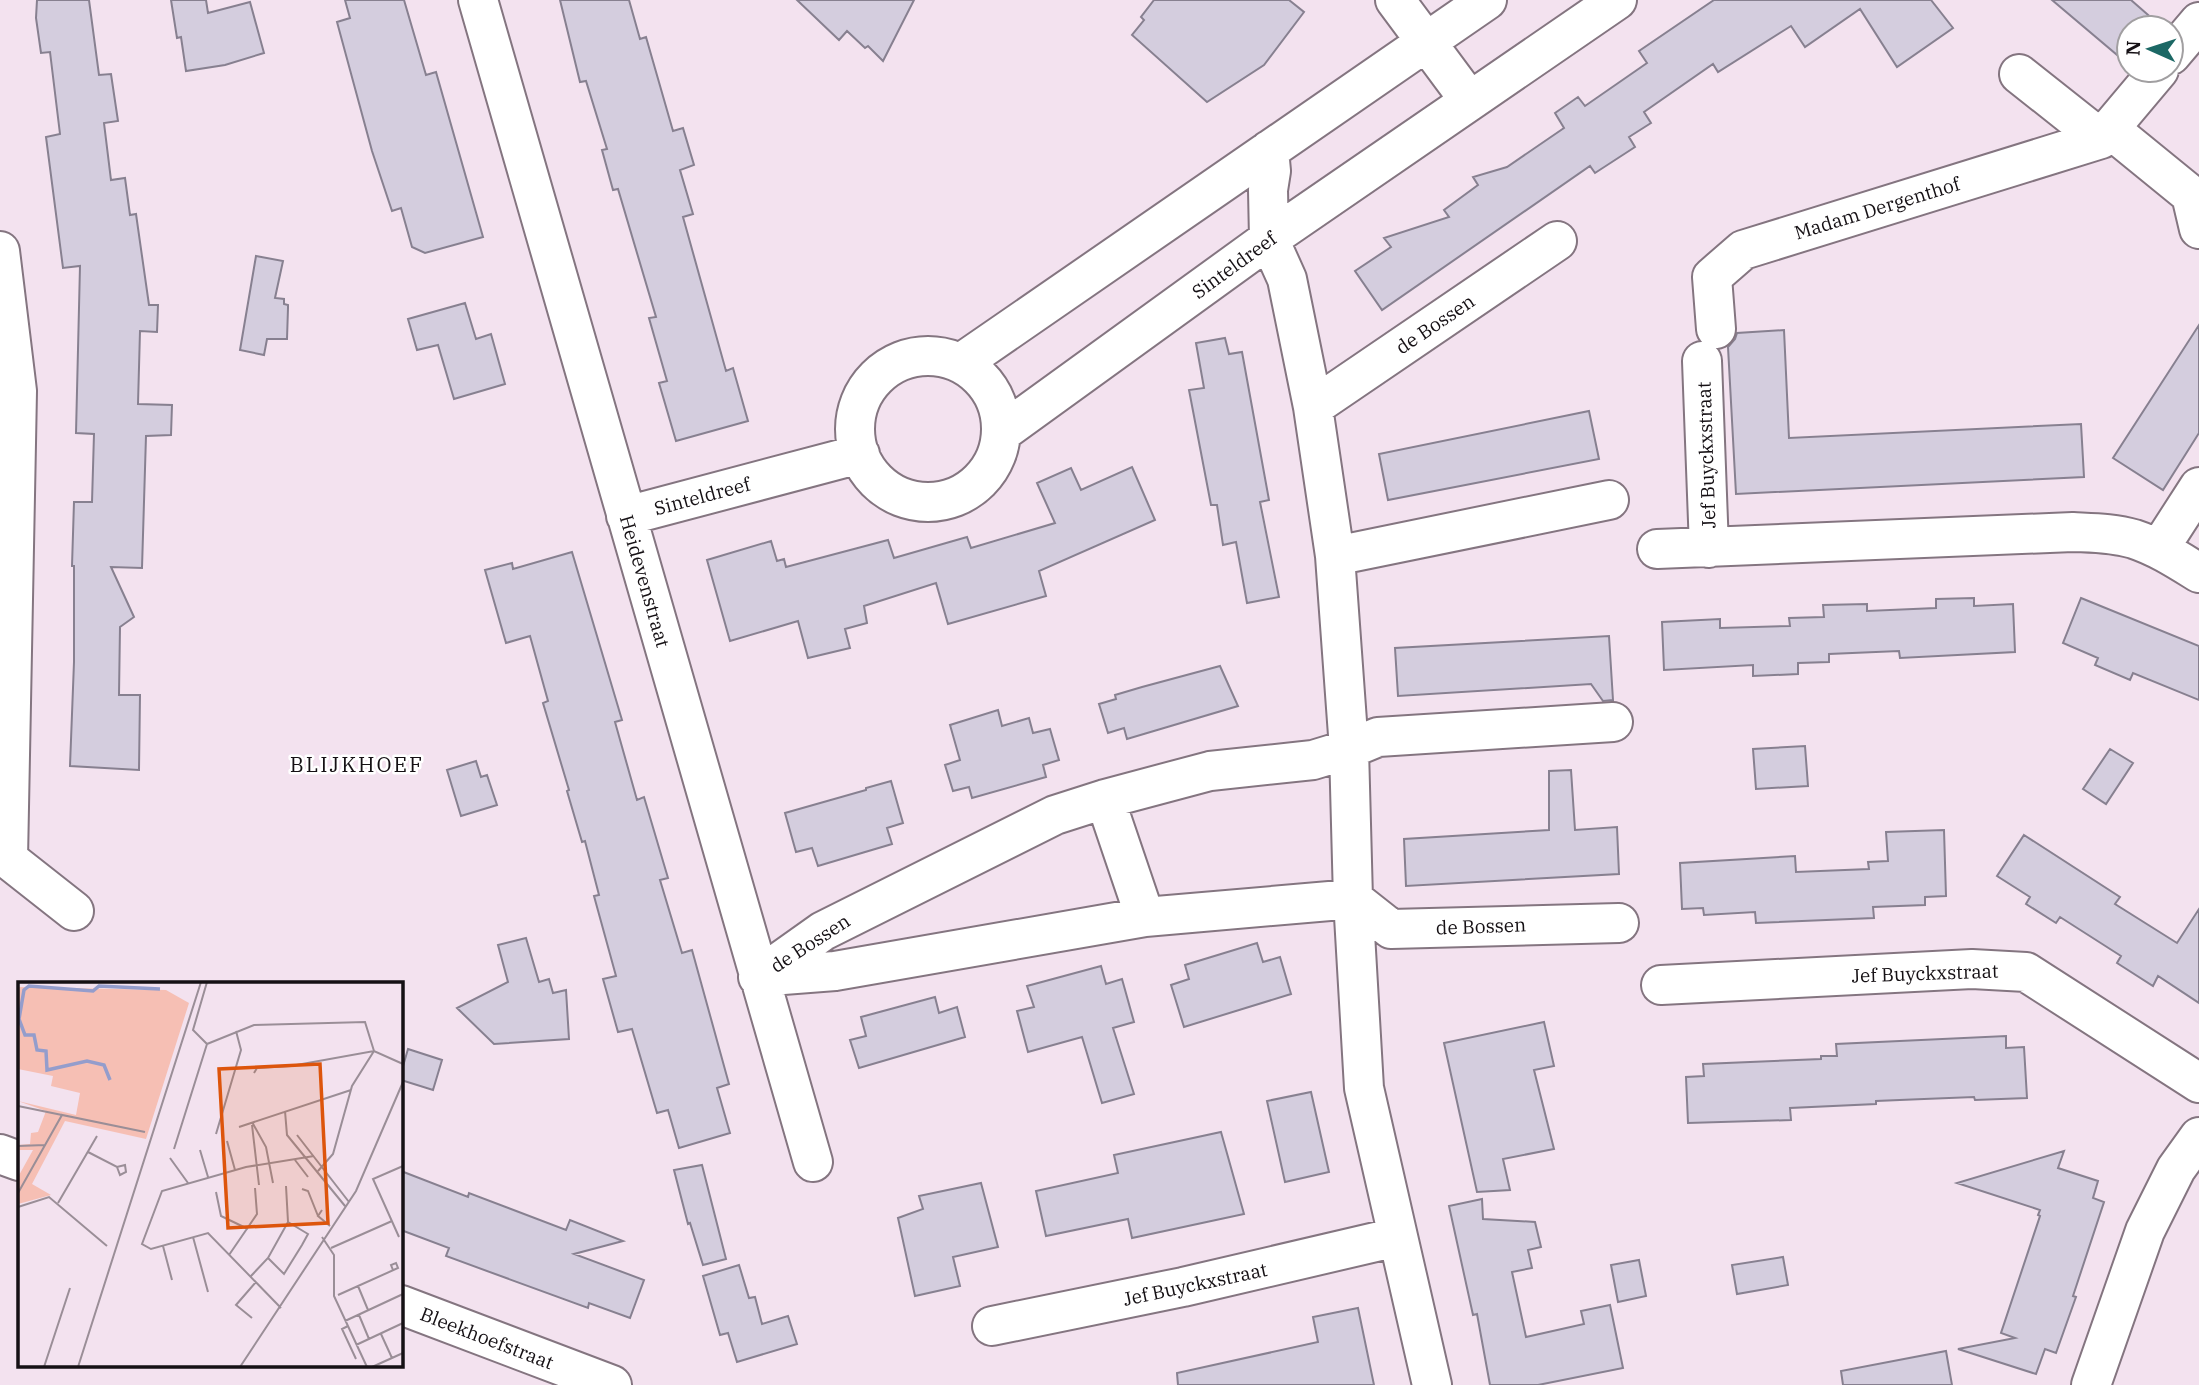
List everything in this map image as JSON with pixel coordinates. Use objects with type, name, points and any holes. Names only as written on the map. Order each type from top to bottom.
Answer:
[{"type":"street","name":"Heidevenstraat","points":[[478,0],[813,1162]]},
{"type":"street","points":[[1395,0],[1470,101]]},
{"type":"street","points":[[961,363],[1487,0]]},
{"type":"street","name":"Sinteldreef","points":[[1001,433],[1269,239],[1617,0]]},
{"type":"street","points":[[2185,38],[2199,22]]},
{"type":"street","points":[[2019,74],[2191,195],[2199,229]]},
{"type":"street","points":[[2105,134],[2147,84]]},
{"type":"street","name":"Madam Dergenthof","points":[[1709,345],[1712,277],[1742,250],[2105,134]]},
{"type":"street","points":[[1269,150],[1269,239],[1287,279],[1313,407],[1335,556],[1349,750],[1353,899],[1364,1087],[1432,1385]]},
{"type":"street","name":"de Bossen","points":[[1313,407],[1557,242]]},
{"type":"street","points":[[0,251],[17,391],[8,859],[74,911]]},
{"type":"street","name":"Jef Buyckxstraat","points":[[1709,345],[1709,548]]},
{"type":"street","points":[[922,355],[942,356],[961,363],[984,381],[997,405],[1001,433],[997,452],[988,470],[976,484],[959,495],[922,502],[903,498],[886,489],[872,476],[855,440],[855,420],[860,400],[870,383],[885,369],[902,359],[922,355]]},
{"type":"street","name":"Sinteldreef","points":[[626,516],[860,454]]},
{"type":"street","points":[[2159,549],[2199,487]]},
{"type":"street","points":[[1335,556],[1609,500]]},
{"type":"street","name":"Jef Buyckxstraat","points":[[1657,549],[2073,532],[2110,534],[2134,539],[2159,549],[2199,573]]},
{"type":"street","name":"de Bossen","points":[[758,977],[823,930],[1055,815],[1105,799],[1210,771],[1312,760],[1349,750],[1378,737],[1613,722]]},
{"type":"street","points":[[1105,799],[1145,917]]},
{"type":"street","name":"de Bossen","points":[[758,977],[835,971],[1145,917],[1353,899],[1391,929],[1619,923]]},
{"type":"street","name":"Jef Buyckxstraat","points":[[1661,985],[1972,969],[2026,972],[2199,1083]]},
{"type":"street","points":[[2091,1385],[2145,1231],[2176,1169],[2199,1137]]},
{"type":"street","points":[[0,1154],[18,1161]]},
{"type":"street","name":"Jef Buyckxstraat","points":[[992,1326],[1183,1287],[1397,1237]]},
{"type":"street","name":"Bleekhoefstraat","points":[[402,1305],[612,1385]]},
{"type":"building","points":[[37,0],[89,0],[99,75],[111,74],[118,121],[104,123],[111,180],[125,178],[130,215],[136,214],[149,305],[158,305],[157,332],[140,331],[138,404],[172,405],[171,435],[146,436],[142,568],[111,567],[134,617],[120,627],[119,695],[140,695],[139,770],[70,766],[74,662],[74,502],[92,502],[94,434],[76,433],[80,266],[63,268],[46,137],[60,134],[50,52],[41,53],[36,18]]},
{"type":"building","points":[[171,0],[206,0],[208,13],[250,2],[264,53],[225,65],[186,71],[181,37],[177,38]]},
{"type":"building","points":[[345,0],[404,0],[426,75],[436,72],[483,237],[425,253],[412,247],[401,208],[392,211],[372,151],[337,22],[350,18]]},
{"type":"building","points":[[560,0],[629,0],[640,39],[646,37],[673,131],[683,128],[694,165],[680,170],[693,214],[683,217],[726,371],[733,368],[748,421],[676,441],[659,383],[667,381],[649,318],[656,317],[618,189],[613,190],[602,150],[607,149],[586,81],[580,82]]},
{"type":"building","points":[[797,0],[914,0],[883,61],[847,31],[839,40]]},
{"type":"building","points":[[1154,0],[1289,0],[1304,12],[1264,65],[1207,102],[1132,35],[1144,20],[1141,17]]},
{"type":"building","points":[[1714,0],[1931,0],[1953,28],[1897,67],[1860,9],[1805,47],[1791,26],[1718,72],[1713,64],[1644,112],[1651,123],[1629,137],[1635,147],[1595,173],[1590,166],[1382,310],[1355,271],[1391,247],[1384,238],[1449,217],[1444,210],[1478,185],[1473,177],[1507,167],[1564,128],[1555,113],[1578,97],[1585,106],[1647,63],[1639,51]]},
{"type":"building","points":[[2052,0],[2131,0],[2147,14],[2115,14],[2115,53]]},
{"type":"building","points":[[256,256],[283,261],[275,298],[284,299],[284,304],[288,305],[287,339],[267,339],[264,355],[240,350]]},
{"type":"building","points":[[465,303],[476,339],[491,334],[505,384],[454,399],[438,345],[417,350],[408,319]]},
{"type":"building","points":[[2199,325],[2199,433],[2163,490],[2113,458]]},
{"type":"building","points":[[1784,330],[1789,438],[2081,424],[2084,477],[1736,494],[1728,347],[1737,333]]},
{"type":"building","points":[[1225,338],[1229,354],[1242,352],[1269,500],[1260,502],[1279,597],[1247,603],[1236,542],[1223,545],[1217,505],[1211,505],[1189,390],[1204,388],[1196,343]]},
{"type":"building","points":[[1589,411],[1599,459],[1388,500],[1379,454]]},
{"type":"building","points":[[1132,467],[1155,520],[1039,571],[1046,596],[948,624],[936,583],[864,606],[867,623],[845,629],[850,648],[808,658],[798,621],[730,641],[707,560],[771,541],[777,561],[784,559],[786,567],[888,540],[894,558],[967,537],[971,548],[1055,523],[1037,483],[1071,468],[1081,490]]},
{"type":"building","points":[[572,552],[622,720],[615,722],[637,800],[644,797],[668,878],[660,880],[682,953],[692,950],[729,1084],[717,1088],[730,1133],[679,1148],[668,1110],[657,1113],[632,1029],[618,1032],[603,979],[616,976],[594,896],[599,895],[543,703],[548,701],[530,636],[506,643],[485,570],[512,563],[513,569]]},
{"type":"building","points":[[1974,598],[1974,606],[2013,604],[2015,652],[1900,658],[1899,651],[1829,654],[1829,662],[1798,663],[1798,674],[1753,676],[1753,665],[1664,670],[1662,622],[1720,619],[1720,628],[1790,626],[1789,618],[1824,617],[1823,605],[1867,604],[1867,611],[1936,608],[1936,599]]},
{"type":"building","points":[[2081,598],[2199,646],[2199,700],[2133,673],[2130,680],[2095,665],[2098,658],[2063,643]]},
{"type":"building","points":[[1609,636],[1613,700],[1603,701],[1591,684],[1398,696],[1395,648]]},
{"type":"building","points":[[1220,666],[1238,706],[1127,739],[1124,728],[1108,733],[1099,704],[1116,699],[1115,695]]},
{"type":"building","points":[[998,710],[1002,726],[1029,718],[1033,733],[1050,729],[1059,760],[1043,765],[1046,777],[972,798],[969,787],[953,791],[945,765],[960,760],[950,725]]},
{"type":"building","points":[[1805,746],[1808,786],[1756,789],[1753,749]]},
{"type":"building","points":[[2110,749],[2133,763],[2106,804],[2083,789]]},
{"type":"building","points":[[476,761],[481,777],[487,775],[497,805],[461,816],[447,770]]},
{"type":"building","points":[[1571,770],[1575,830],[1617,827],[1619,874],[1406,886],[1404,839],[1549,830],[1549,771]]},
{"type":"building","points":[[891,781],[903,823],[887,828],[892,844],[818,866],[812,848],[796,852],[785,813]]},
{"type":"building","points":[[1944,830],[1946,896],[1925,897],[1925,905],[1873,907],[1874,918],[1756,923],[1755,912],[1704,915],[1703,908],[1682,909],[1680,863],[1795,856],[1796,872],[1869,869],[1868,862],[1888,861],[1886,832]]},
{"type":"building","points":[[2024,835],[2120,897],[2115,904],[2177,943],[2199,909],[2199,1003],[2158,976],[2153,986],[2117,963],[2121,956],[2060,917],[2056,923],[2026,904],[2030,897],[1997,876]]},
{"type":"building","points":[[526,938],[539,982],[549,979],[553,993],[566,990],[569,1039],[494,1044],[457,1008],[508,982],[498,945]]},
{"type":"building","points":[[1257,943],[1263,962],[1280,957],[1291,994],[1184,1027],[1171,985],[1189,979],[1185,965]]},
{"type":"building","points":[[1101,966],[1106,984],[1122,979],[1134,1022],[1113,1028],[1134,1094],[1102,1103],[1082,1037],[1028,1052],[1017,1011],[1034,1007],[1027,986]]},
{"type":"building","points":[[935,997],[939,1013],[957,1007],[965,1037],[859,1068],[850,1040],[866,1036],[861,1017]]},
{"type":"building","points":[[1544,1022],[1554,1066],[1534,1070],[1554,1149],[1503,1159],[1510,1190],[1477,1192],[1444,1043]]},
{"type":"building","points":[[2006,1036],[2006,1048],[2024,1047],[2027,1098],[1876,1101],[1876,1104],[1790,1108],[1791,1120],[1688,1123],[1686,1077],[1704,1076],[1703,1064],[1821,1059],[1821,1056],[1837,1056],[1836,1044]]},
{"type":"building","points":[[408,1049],[442,1060],[433,1090],[402,1080]]},
{"type":"building","points":[[1311,1092],[1329,1172],[1285,1182],[1267,1101]]},
{"type":"building","points":[[1221,1132],[1244,1214],[1132,1238],[1128,1219],[1046,1236],[1036,1191],[1118,1173],[1114,1155]]},
{"type":"building","points":[[2064,1151],[2058,1168],[2098,1181],[2093,1198],[2104,1202],[2056,1353],[2045,1349],[2036,1374],[1958,1349],[2015,1338],[2001,1333],[2040,1210],[1957,1183]]},
{"type":"building","points":[[702,1165],[726,1259],[703,1265],[690,1223],[688,1224],[674,1170]]},
{"type":"building","points":[[402,1171],[468,1197],[469,1193],[566,1230],[570,1220],[623,1241],[574,1254],[644,1280],[630,1318],[589,1303],[588,1308],[446,1256],[449,1248],[402,1230]]},
{"type":"building","points":[[981,1183],[998,1247],[953,1257],[960,1286],[915,1296],[898,1218],[923,1209],[919,1196]]},
{"type":"building","points":[[1482,1199],[1483,1219],[1535,1222],[1541,1247],[1528,1250],[1532,1268],[1512,1272],[1526,1337],[1584,1324],[1581,1311],[1610,1305],[1623,1368],[1538,1385],[1490,1385],[1477,1314],[1473,1315],[1449,1206]]},
{"type":"building","points":[[1783,1257],[1788,1285],[1737,1294],[1732,1265]]},
{"type":"building","points":[[1639,1260],[1646,1296],[1618,1302],[1611,1265]]},
{"type":"building","points":[[739,1265],[749,1298],[755,1297],[762,1324],[788,1316],[797,1344],[737,1362],[728,1333],[720,1335],[703,1276]]},
{"type":"building","points":[[1358,1308],[1374,1385],[1178,1385],[1177,1373],[1318,1342],[1313,1317]]},
{"type":"building","points":[[1946,1351],[1952,1385],[1843,1385],[1841,1371]]},
{"type":"district","name":"BLIJKHOEF","points":[[357,765]]}]
